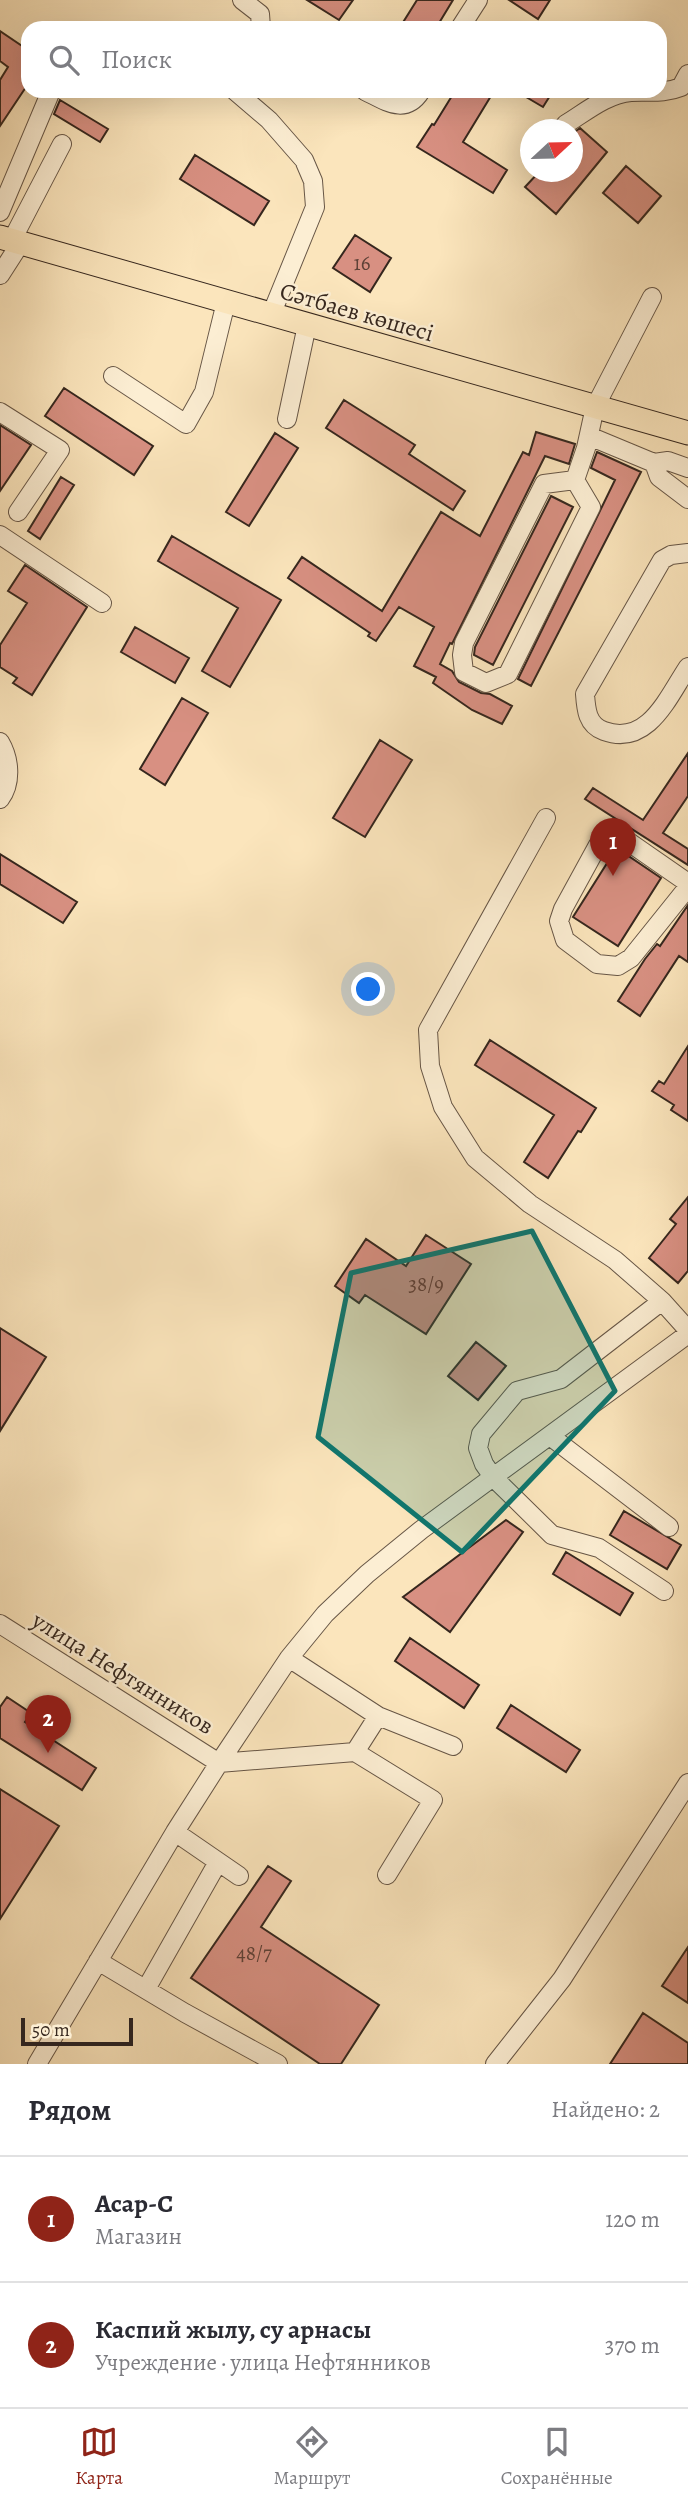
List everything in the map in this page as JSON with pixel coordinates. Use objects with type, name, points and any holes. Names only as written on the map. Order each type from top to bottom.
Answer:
[{"type":"main road","name":"Сәтбаев көшесі","points":[[10,241],[688,433]]},
{"type":"street","points":[[242,0],[260,14],[260,21]]},
{"type":"street","points":[[464,21],[478,0]]},
{"type":"street","points":[[667,93],[681,87],[688,74]]},
{"type":"street","points":[[0,212],[48,98]]},
{"type":"street","points":[[243,98],[269,120],[304,160],[313,181],[315,206],[271,315]]},
{"type":"street","points":[[380,98],[397,106],[407,105],[416,98]]},
{"type":"street","points":[[574,119],[608,98]]},
{"type":"street","points":[[0,275],[10,241],[62,144]]},
{"type":"street","points":[[575,480],[544,484],[464,643],[464,672],[486,683],[508,674],[591,507],[575,480],[595,407],[652,297]]},
{"type":"street","points":[[113,376],[186,424],[204,392],[226,302]]},
{"type":"street","points":[[286,419],[307,325]]},
{"type":"street","points":[[0,412],[60,450],[18,512]]},
{"type":"street","points":[[589,436],[654,463],[668,461],[688,468]]},
{"type":"street","points":[[654,463],[659,477],[688,499]]},
{"type":"street","points":[[0,535],[102,603]]},
{"type":"street","points":[[688,553],[671,555],[662,560],[585,694],[586,712],[591,722],[600,729],[615,734],[629,734],[643,729],[688,667]]},
{"type":"street","points":[[0,742],[9,765],[5,793],[0,799]]},
{"type":"street","points":[[37,2064],[219,1763],[289,1658],[326,1614],[367,1574],[421,1530],[688,1332],[662,1301],[615,1260],[530,1204],[475,1158],[443,1107],[430,1066],[428,1030],[546,818]]},
{"type":"street","points":[[610,836],[626,840],[688,885],[631,958],[618,966],[597,964],[565,940],[561,931],[559,921],[563,909],[598,845],[610,836]]},
{"type":"street","points":[[662,1301],[561,1380],[517,1391],[481,1434],[478,1448],[493,1477],[552,1535],[598,1548],[664,1591]]},
{"type":"street","points":[[550,1436],[669,1527]]},
{"type":"street","name":"улица Нефтянников","points":[[0,1625],[219,1763]]},
{"type":"street","points":[[289,1658],[378,1716],[453,1746]]},
{"type":"street","points":[[355,1752],[378,1716]]},
{"type":"street","points":[[219,1763],[355,1752],[433,1800],[387,1875]]},
{"type":"street","points":[[495,2064],[562,1979],[688,1783]]},
{"type":"street","points":[[175,1832],[239,1876]]},
{"type":"street","points":[[146,1989],[218,1862]]},
{"type":"street","points":[[98,1961],[278,2064]]},
{"type":"highlighted area","points":[[532,1231],[615,1391],[462,1552],[318,1437],[351,1273]]},
{"type":"building","points":[[307,0],[353,0],[339,20]]},
{"type":"building","points":[[417,0],[453,0],[440,21],[404,21]]},
{"type":"building","points":[[509,0],[550,0],[538,19]]},
{"type":"building","points":[[0,31],[21,45],[21,94],[0,126],[0,80],[8,67],[0,61]]},
{"type":"building","points":[[451,98],[490,98],[463,142],[507,170],[493,193],[417,147],[432,124],[434,125]]},
{"type":"building","points":[[528,98],[549,98],[543,107]]},
{"type":"building","points":[[60,100],[108,129],[100,142],[54,114]]},
{"type":"building","points":[[583,131],[607,152],[583,181]]},
{"type":"building","points":[[195,155],[269,201],[254,225],[180,179]]},
{"type":"building","points":[[626,166],[661,196],[638,223],[603,193]]},
{"type":"building","points":[[530,182],[582,182],[556,214],[525,187]]},
{"type":"building","points":[[355,235],[391,258],[370,292],[333,268]]},
{"type":"building","points":[[64,388],[153,446],[134,475],[45,416]]},
{"type":"building","points":[[344,400],[415,445],[409,454],[465,491],[453,510],[326,428]]},
{"type":"building","points":[[0,425],[31,445],[0,491]]},
{"type":"building","points":[[536,432],[575,444],[569,464],[545,456],[440,664],[452,671],[459,682],[512,706],[502,724],[472,710],[433,683],[436,677],[414,666],[434,627],[399,607],[376,641],[368,636],[370,633],[288,578],[302,557],[382,611],[441,512],[480,536],[523,452],[529,455]]},
{"type":"building","points":[[275,433],[298,448],[249,526],[226,512]]},
{"type":"building","points":[[597,452],[641,472],[531,686],[518,679],[615,480],[591,468]]},
{"type":"building","points":[[61,477],[74,485],[40,539],[28,531]]},
{"type":"building","points":[[551,496],[573,507],[493,665],[474,655],[475,647]]},
{"type":"building","points":[[172,536],[281,600],[230,687],[202,671],[238,608],[158,561]]},
{"type":"building","points":[[25,565],[87,607],[32,695],[13,683],[17,678],[0,667],[0,645],[27,603],[8,591]]},
{"type":"building","points":[[135,627],[189,658],[175,683],[121,652]]},
{"type":"building","points":[[182,698],[208,713],[165,785],[140,769]]},
{"type":"building","points":[[380,740],[412,760],[365,837],[333,818]]},
{"type":"building","points":[[688,753],[688,796],[663,833],[688,849],[688,865],[585,799],[593,788],[643,820]]},
{"type":"building","points":[[616,849],[661,878],[618,946],[573,917]]},
{"type":"building","points":[[0,854],[77,902],[63,923],[0,884]]},
{"type":"building","points":[[688,905],[688,962],[679,956],[640,1016],[618,1001],[645,959],[657,944],[660,946]]},
{"type":"building","points":[[490,1040],[596,1108],[548,1178],[524,1162],[554,1115],[475,1065]]},
{"type":"building","points":[[688,1046],[688,1121],[671,1110],[674,1105],[652,1091],[659,1081],[664,1084]]},
{"type":"building","points":[[688,1197],[688,1271],[678,1283],[649,1258],[676,1224],[670,1219]]},
{"type":"building","points":[[426,1235],[471,1264],[426,1334],[365,1295],[359,1303],[335,1286],[366,1239],[406,1266]]},
{"type":"building","points":[[0,1328],[46,1357],[0,1431]]},
{"type":"building","points":[[476,1342],[506,1366],[478,1400],[448,1376]]},
{"type":"building","points":[[624,1511],[681,1545],[667,1569],[610,1535]]},
{"type":"building","points":[[506,1520],[523,1532],[450,1632],[403,1597]]},
{"type":"building","points":[[566,1552],[633,1593],[620,1615],[553,1574]]},
{"type":"building","points":[[410,1638],[479,1685],[464,1708],[395,1661]]},
{"type":"building","points":[[7,1697],[31,1713],[25,1722],[96,1768],[82,1790],[0,1738],[0,1707]]},
{"type":"building","points":[[511,1705],[580,1750],[566,1772],[497,1728]]},
{"type":"building","points":[[0,1789],[59,1826],[0,1919]]},
{"type":"building","points":[[268,1866],[291,1881],[261,1927],[379,2005],[341,2064],[320,2064],[191,1978]]},
{"type":"building","points":[[688,1947],[688,2003],[662,1986]]},
{"type":"building","points":[[643,2013],[688,2043],[688,2064],[610,2064]]},
{"type":"place","name":"Асар-С","points":[[613,876]]},
{"type":"place","name":"Каспий жылу, су арнасы","points":[[48,1753]]}]
